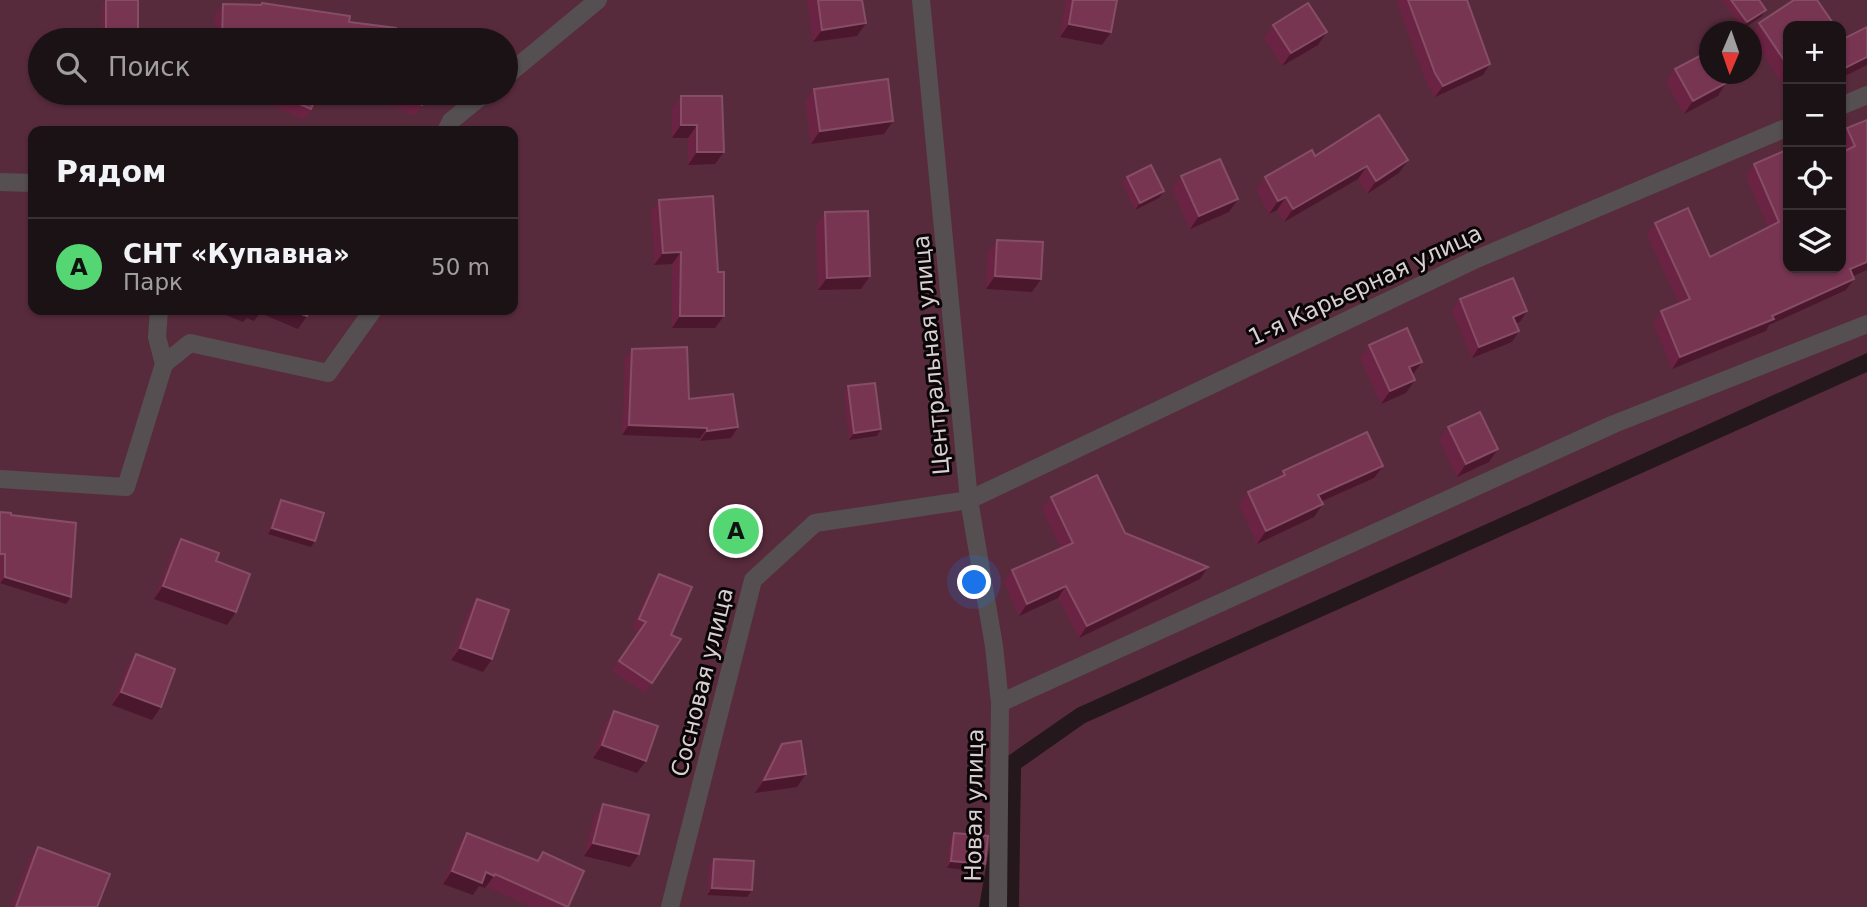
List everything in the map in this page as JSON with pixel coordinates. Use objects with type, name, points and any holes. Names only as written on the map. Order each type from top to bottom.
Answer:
[{"type":"street","points":[[518,66],[598,0]]},
{"type":"street","name":"Центральная улица","points":[[921,0],[970,500],[994,646],[1000,703]]},
{"type":"street","points":[[1846,104],[1867,95]]},
{"type":"street","points":[[448,126],[470,105]]},
{"type":"street","name":"1-я Карьерная улица","points":[[970,500],[1472,261],[1783,129]]},
{"type":"street","points":[[0,182],[28,183]]},
{"type":"street","points":[[0,479],[126,487],[164,364],[157,337],[159,315]]},
{"type":"street","points":[[164,364],[190,343],[328,373],[369,315]]},
{"type":"street","points":[[1000,703],[1614,424],[1867,324]]},
{"type":"street","name":"Сосновая улица","points":[[670,907],[753,580],[815,523],[970,500]]},
{"type":"street","name":"Новая улица","points":[[998,907],[1000,703]]},
{"type":"shaded area","points":[[0,0],[1867,0],[1867,353],[1077,708],[1005,758],[979,907],[0,907]]},
{"type":"shaded area","points":[[1867,372],[1867,907],[1019,907],[1021,768],[1085,723]]},
{"type":"building","points":[[106,0],[138,0],[138,28],[106,28]]},
{"type":"building","points":[[818,0],[862,0],[866,23],[822,30]]},
{"type":"building","points":[[1073,0],[1117,0],[1111,32],[1069,24]]},
{"type":"building","points":[[1408,0],[1467,0],[1490,64],[1443,86],[1435,73]]},
{"type":"building","points":[[1731,0],[1759,0],[1766,10],[1746,21]]},
{"type":"building","points":[[1794,0],[1817,0],[1832,21],[1783,21],[1783,59],[1762,27],[1762,21]]},
{"type":"building","points":[[262,3],[350,16],[349,22],[396,28],[222,28],[223,4]]},
{"type":"building","points":[[1308,3],[1327,32],[1291,53],[1273,25]]},
{"type":"building","points":[[1867,27],[1867,57],[1846,68],[1846,38]]},
{"type":"building","points":[[1699,56],[1699,84],[1724,84],[1693,101],[1675,69]]},
{"type":"building","points":[[888,79],[893,121],[820,131],[814,89]]},
{"type":"building","points":[[681,96],[722,96],[724,152],[697,152],[697,125],[681,125]]},
{"type":"building","points":[[1379,115],[1408,160],[1376,181],[1367,166],[1293,209],[1286,197],[1278,201],[1265,177],[1312,150],[1315,156]]},
{"type":"building","points":[[1867,120],[1867,262],[1850,269],[1854,279],[1772,316],[1774,319],[1680,357],[1661,311],[1690,299],[1655,223],[1688,208],[1710,257],[1779,222],[1754,164],[1783,151],[1783,273],[1846,273],[1846,150],[1855,146],[1847,128]]},
{"type":"building","points":[[1220,159],[1238,199],[1199,216],[1181,176]]},
{"type":"building","points":[[1151,165],[1164,191],[1140,203],[1127,177]]},
{"type":"building","points":[[713,196],[718,272],[724,272],[724,316],[680,316],[681,252],[663,253],[659,200]]},
{"type":"building","points":[[868,211],[870,276],[827,278],[825,212]]},
{"type":"building","points":[[997,240],[1043,242],[1041,279],[995,276]]},
{"type":"building","points":[[1513,278],[1527,311],[1513,317],[1519,331],[1479,347],[1460,299]]},
{"type":"building","points":[[1407,328],[1422,362],[1409,367],[1415,380],[1390,391],[1369,345]]},
{"type":"building","points":[[687,347],[689,399],[733,394],[738,427],[707,431],[707,428],[629,425],[632,349]]},
{"type":"building","points":[[875,383],[881,429],[854,433],[848,386]]},
{"type":"building","points":[[1480,412],[1498,449],[1466,464],[1448,427]]},
{"type":"building","points":[[1367,432],[1383,466],[1318,495],[1323,504],[1266,531],[1248,492],[1285,475],[1283,471]]},
{"type":"building","points":[[1097,475],[1125,533],[1208,567],[1087,626],[1066,586],[1027,604],[1012,570],[1073,543],[1051,497]]},
{"type":"building","points":[[281,500],[324,513],[315,541],[272,528]]},
{"type":"building","points":[[0,512],[76,523],[71,597],[5,577],[5,554],[0,554]]},
{"type":"building","points":[[181,539],[219,553],[216,561],[250,574],[236,612],[163,586]]},
{"type":"building","points":[[659,574],[692,587],[671,635],[681,639],[652,683],[619,661],[646,622],[639,619]]},
{"type":"building","points":[[477,599],[509,610],[492,659],[460,648]]},
{"type":"building","points":[[136,654],[175,669],[161,707],[121,692]]},
{"type":"building","points":[[614,711],[658,726],[646,761],[602,745]]},
{"type":"building","points":[[801,741],[806,774],[764,780],[782,744]]},
{"type":"building","points":[[603,804],[649,815],[639,854],[593,843]]},
{"type":"building","points":[[467,833],[538,861],[543,852],[584,871],[568,907],[495,874],[494,876],[486,872],[482,883],[452,871]]},
{"type":"building","points":[[954,833],[988,836],[985,864],[951,861]]},
{"type":"building","points":[[38,847],[110,874],[97,907],[16,907]]},
{"type":"building","points":[[714,859],[754,861],[752,890],[712,888]]},
{"type":"place","name":"СНТ «Купавна»","points":[[736,531]]}]
